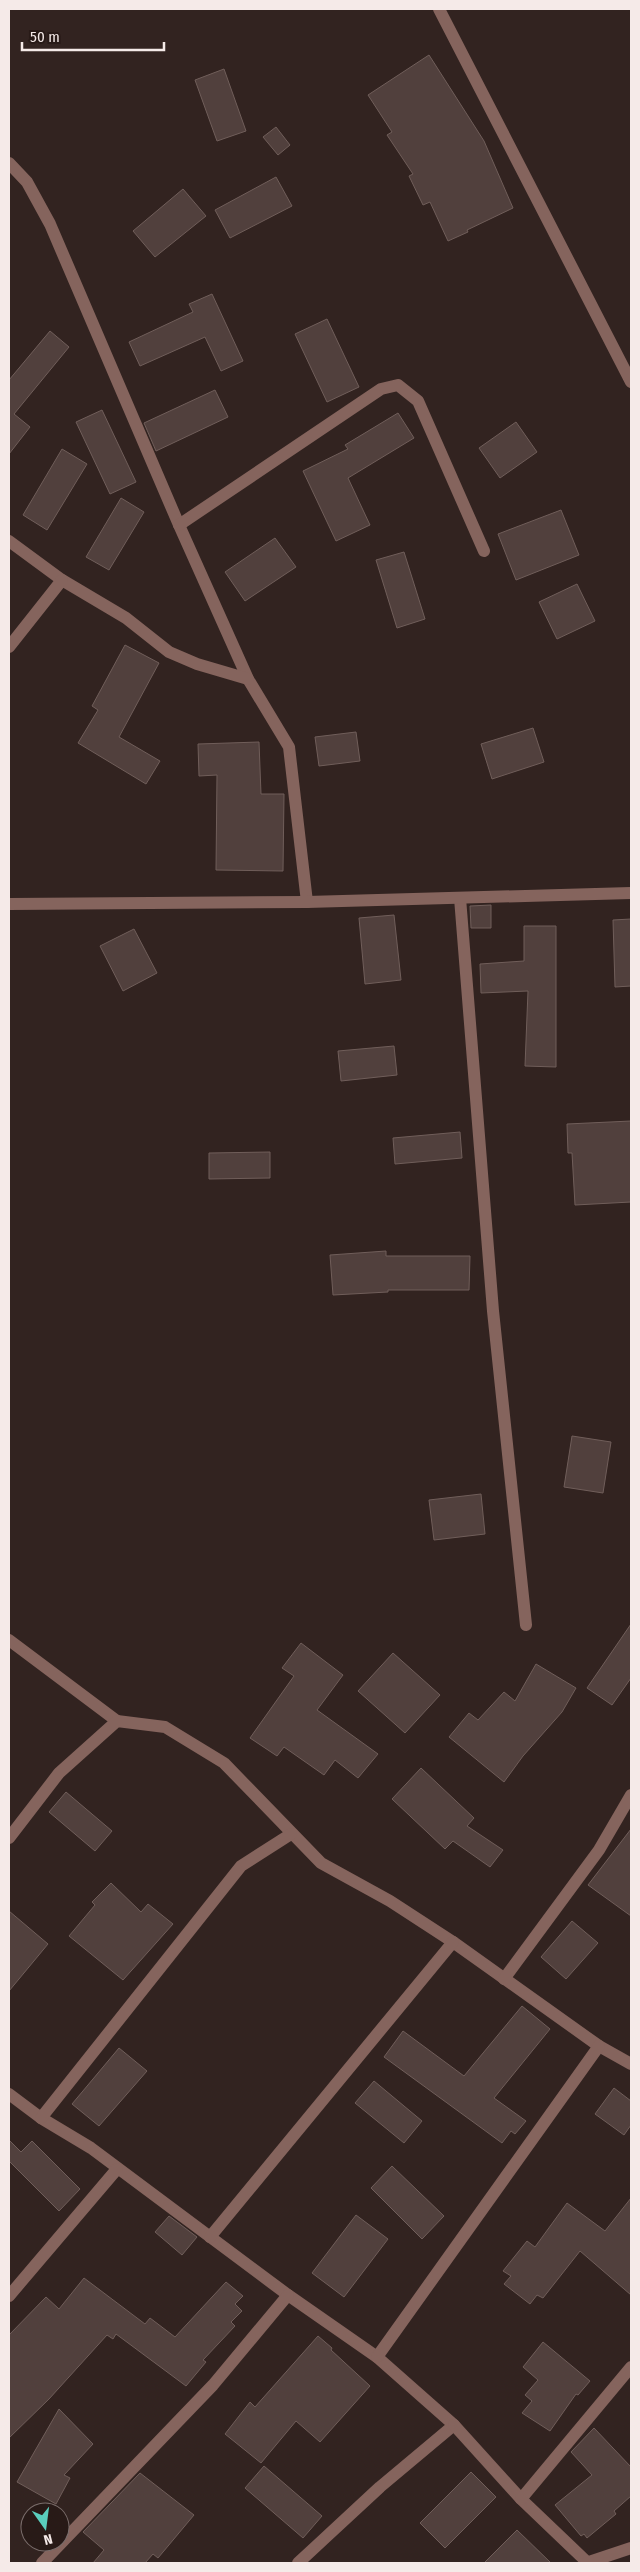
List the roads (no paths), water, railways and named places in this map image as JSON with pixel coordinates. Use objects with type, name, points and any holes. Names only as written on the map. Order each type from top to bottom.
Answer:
[{"type":"street","points":[[439,9],[631,382]]},
{"type":"street","points":[[9,163],[26,182],[50,224],[179,525],[248,679],[289,747],[307,902]]},
{"type":"street","points":[[179,525],[381,389],[398,385],[418,401],[484,551]]},
{"type":"street","points":[[9,541],[62,580],[126,618],[169,652],[197,664],[248,679]]},
{"type":"street","points":[[9,648],[62,580]]},
{"type":"street","points":[[9,904],[307,902],[631,893]]},
{"type":"street","points":[[460,898],[492,1302],[526,1625]]},
{"type":"street","points":[[9,1640],[117,1721],[164,1727],[224,1763],[321,1864],[390,1901],[453,1942],[599,2046],[631,2064]]},
{"type":"street","points":[[9,1838],[59,1773],[117,1721]]},
{"type":"street","points":[[504,1979],[599,1850],[631,1795]]},
{"type":"street","points":[[41,2118],[241,1866],[291,1834]]},
{"type":"street","points":[[210,2237],[453,1942]]},
{"type":"street","points":[[377,2358],[599,2046]]},
{"type":"street","points":[[9,2094],[41,2118],[91,2148],[288,2295],[377,2358],[454,2425],[521,2499],[587,2563],[631,2548]]},
{"type":"street","points":[[9,2296],[117,2169]]},
{"type":"street","points":[[42,2563],[213,2385],[288,2295]]},
{"type":"street","points":[[521,2499],[631,2367]]},
{"type":"street","points":[[298,2563],[380,2487],[454,2425]]}]
